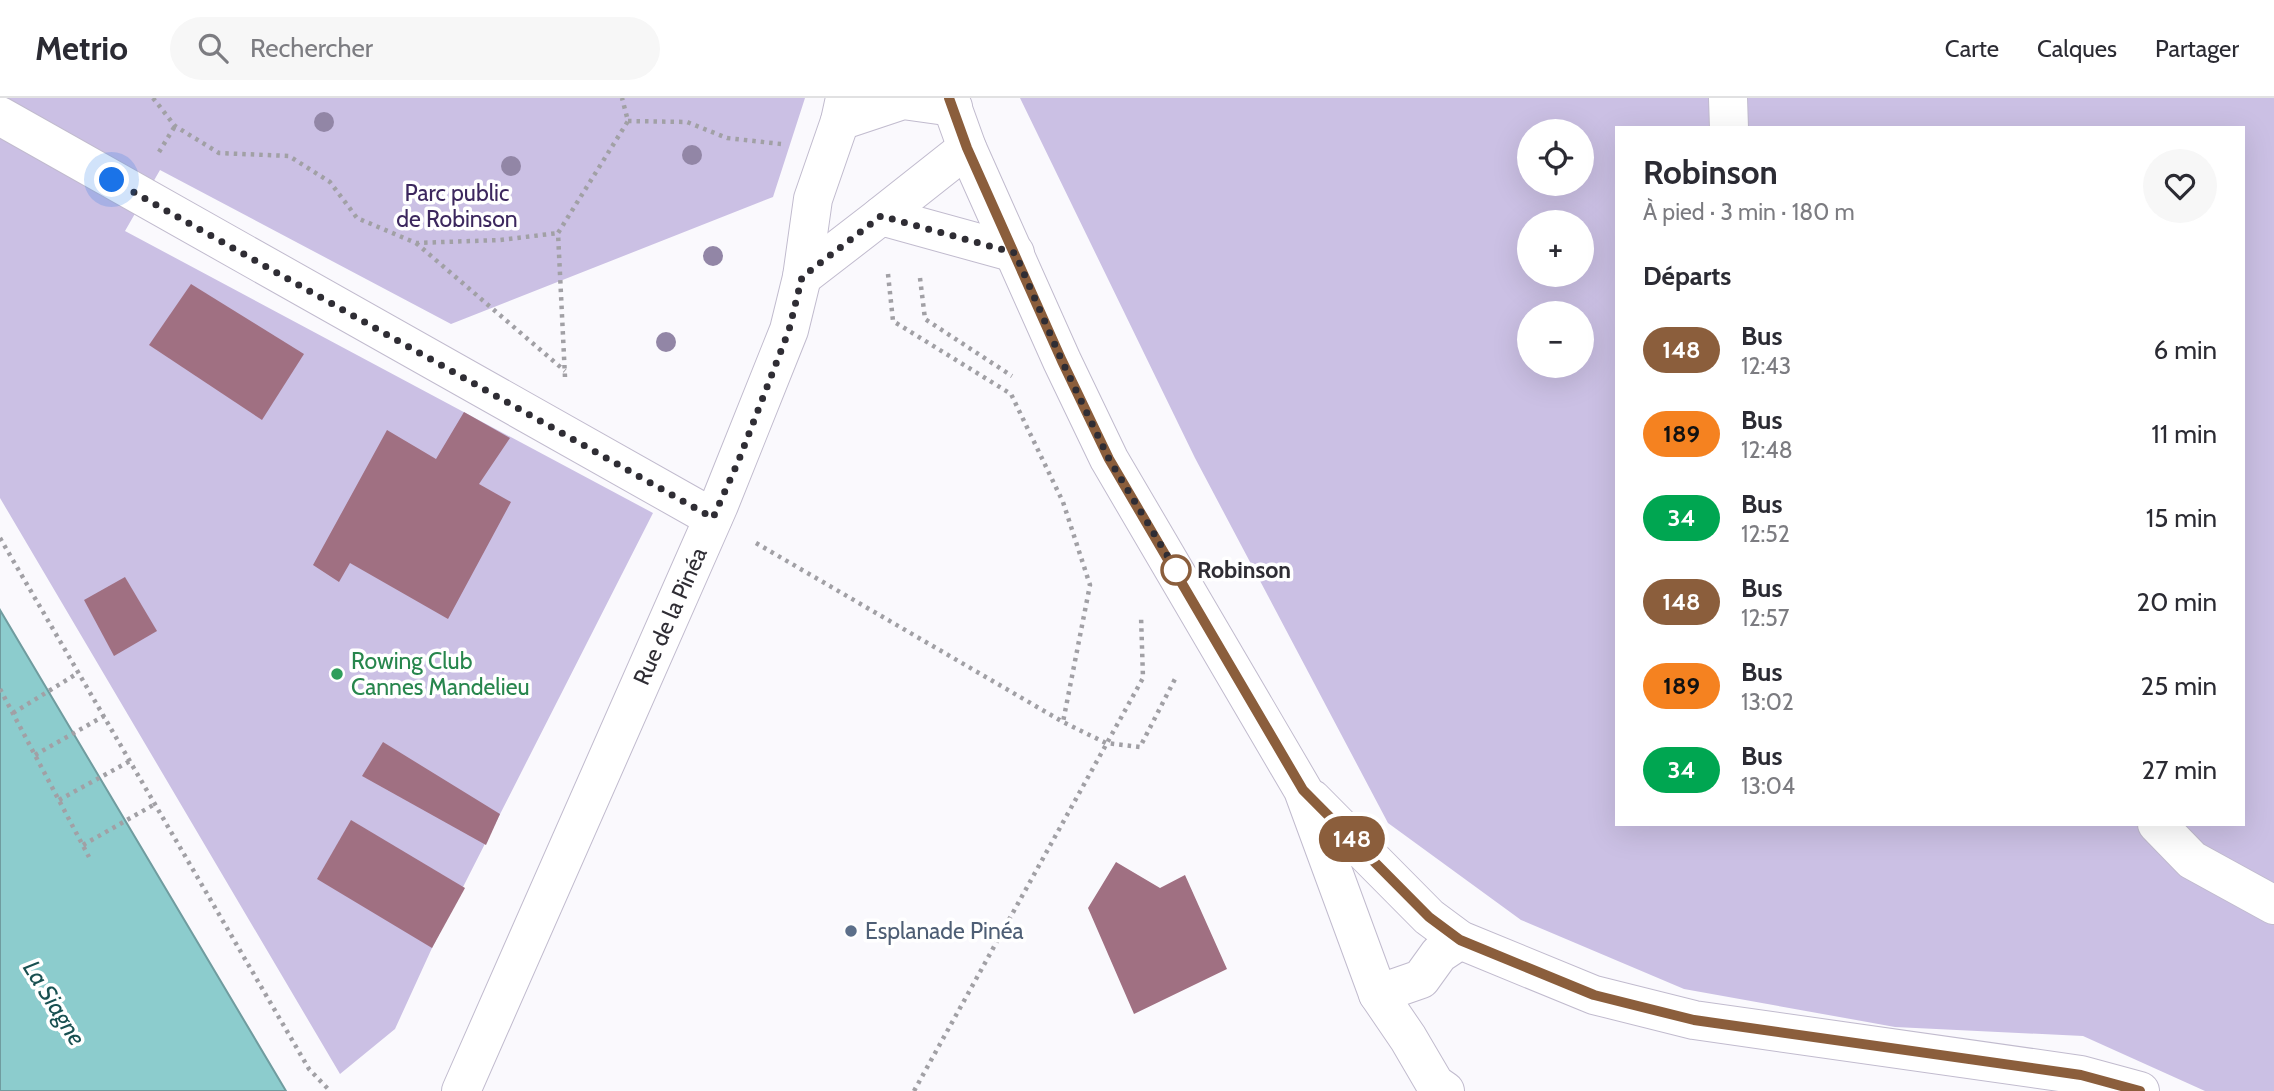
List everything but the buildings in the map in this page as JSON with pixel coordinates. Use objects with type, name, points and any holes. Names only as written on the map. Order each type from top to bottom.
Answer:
[{"type":"main road","points":[[1728,98],[1729,126]]},
{"type":"main road","points":[[838,123],[903,100],[951,102],[967,148],[1109,459],[1303,790],[1378,994],[1435,1084],[1445,1091]]},
{"type":"main road","points":[[0,116],[713,518]]},
{"type":"main road","name":"Rue de la Pinéa","points":[[461,1091],[738,462],[789,330],[802,277],[813,199],[838,123]]},
{"type":"main road","points":[[802,277],[967,148]]},
{"type":"main road","points":[[881,216],[1015,253]]},
{"type":"main road","points":[[1303,790],[1429,917],[1460,940],[1594,995],[1694,1020],[2081,1075],[2140,1091]]},
{"type":"main road","points":[[2159,826],[2192,860],[2274,905]]},
{"type":"main road","points":[[1378,994],[1421,979],[1439,954],[1460,940]]},
{"type":"path","points":[[153,98],[175,126],[219,153],[289,156],[330,182],[357,218],[416,243],[565,371]]},
{"type":"path","points":[[561,433],[565,371],[558,233],[628,121],[622,98]]},
{"type":"path","points":[[628,121],[687,122],[727,138],[838,123]]},
{"type":"path","points":[[881,216],[893,321],[1011,394],[1063,502],[1090,585],[1063,722]]},
{"type":"path","points":[[416,243],[500,240],[558,233]]},
{"type":"path","points":[[920,277],[925,319],[1018,379]]},
{"type":"path","points":[[713,518],[1063,722],[1106,743],[1140,747],[1175,679]]},
{"type":"path","points":[[0,538],[309,1069],[330,1091]]},
{"type":"path","points":[[914,1091],[1143,678],[1141,617],[1136,606]]},
{"type":"path","points":[[13,713],[78,673]]},
{"type":"path","points":[[0,689],[89,857]]},
{"type":"path","points":[[35,755],[104,716]]},
{"type":"path","points":[[59,800],[130,761]]},
{"type":"path","points":[[83,845],[155,804]]},
{"type":"green space","name":"Rowing Club Cannes Mandelieu","points":[[0,98],[805,98],[773,197],[451,324],[160,170],[125,231],[653,513],[432,948],[395,1029],[340,1074],[0,498]]},
{"type":"green space","points":[[1020,98],[2274,98],[2274,1091],[2205,1091],[2083,1036],[1895,1027],[1684,989],[1521,920],[1388,823],[1195,458]]},
{"type":"water","name":"La Siagne","points":[[0,610],[286,1091],[0,1091]]},
{"type":"bus line","name":"148","points":[[949,98],[967,148],[1109,459],[1303,790],[1429,917],[1460,940],[1594,995],[1694,1020],[2081,1075],[2140,1091]]},
{"type":"place","name":"Robinson","points":[[1176,570]]},
{"type":"place","name":"Rowing Club Cannes Mandelieu","points":[[337,674]]},
{"type":"place","name":"Esplanade Pinéa","points":[[851,931]]},
{"type":"route","points":[[112,180],[713,518],[738,462],[789,330],[802,277],[881,216],[1015,253],[1109,459],[1176,570]]},
{"type":"park label","name":"Parc public de Robinson","points":[[457,206]]}]
